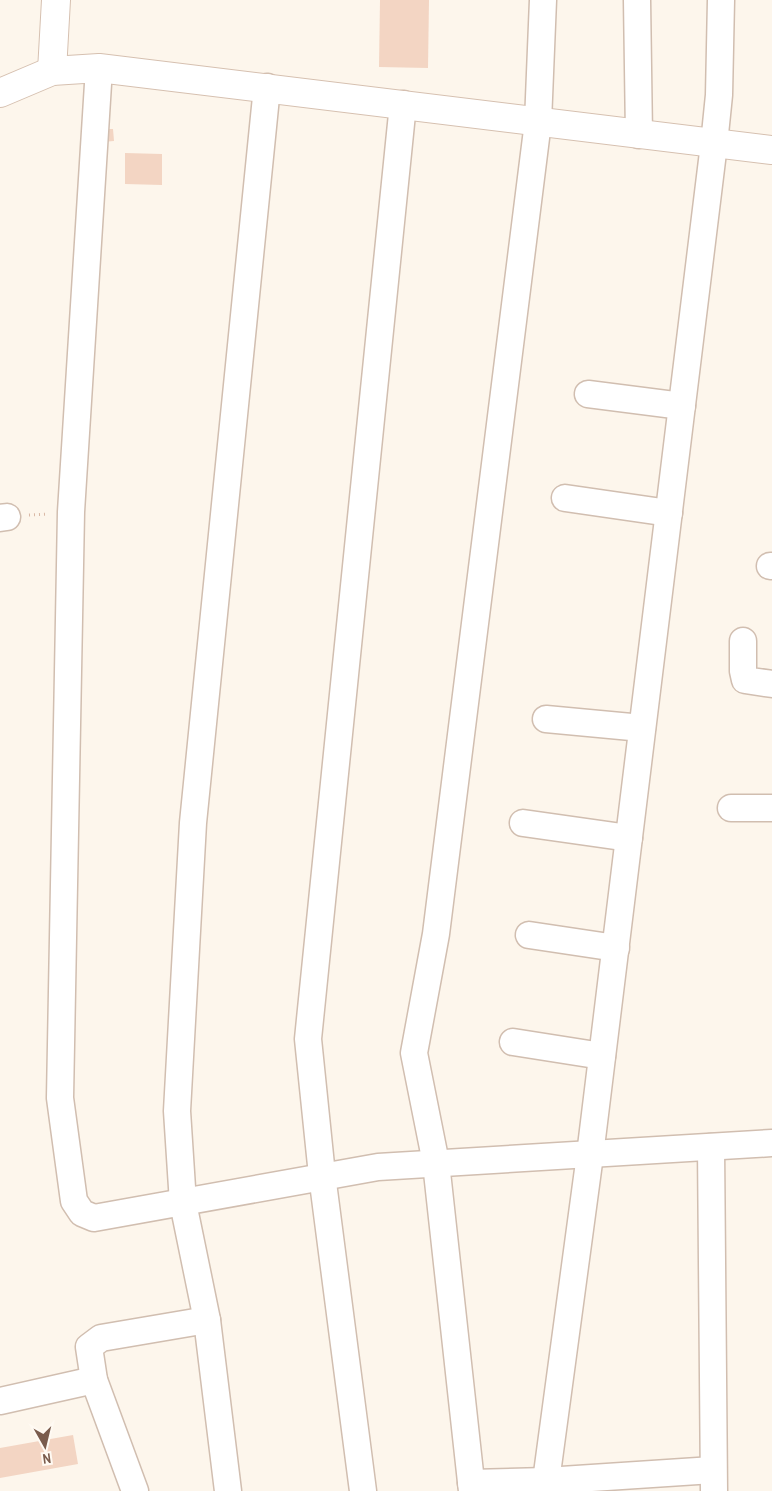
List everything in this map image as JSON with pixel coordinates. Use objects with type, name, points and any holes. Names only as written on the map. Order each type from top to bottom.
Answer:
[{"type":"street","points":[[52,71],[56,0]]},
{"type":"street","points":[[543,0],[538,122],[436,934],[414,1053],[436,1164],[472,1487],[546,1482],[713,1480],[711,1147]]},
{"type":"street","points":[[637,0],[640,135]]},
{"type":"street","points":[[546,1482],[616,948],[714,144],[719,96],[721,0]]},
{"type":"street","points":[[99,68],[71,512],[60,1098],[74,1201],[82,1213],[94,1218],[322,1175],[378,1167],[772,1143]]},
{"type":"street","points":[[0,93],[52,71],[99,68],[772,150]]},
{"type":"street","points":[[228,1491],[207,1320],[183,1202],[177,1111],[193,823],[267,87]]},
{"type":"street","points":[[363,1491],[322,1175],[308,1039],[403,104]]},
{"type":"street","points":[[588,394],[682,406]]},
{"type":"street","points":[[565,498],[669,513]]},
{"type":"street","points":[[742,641],[745,680],[772,684]]},
{"type":"street","points":[[546,719],[642,728]]},
{"type":"street","points":[[731,808],[772,808]]},
{"type":"street","points":[[523,823],[629,838]]},
{"type":"street","points":[[528,934],[616,948]]},
{"type":"street","points":[[512,1042],[602,1056]]},
{"type":"street","points":[[135,1491],[94,1380],[89,1347],[102,1338],[207,1320]]},
{"type":"street","points":[[0,1401],[94,1380]]},
{"type":"path","points":[[3,518],[71,512]]},
{"type":"building","points":[[380,0],[429,0],[428,68],[379,67]]},
{"type":"building","points":[[101,129],[113,129],[114,141],[102,142]]},
{"type":"building","points":[[125,153],[162,154],[162,185],[125,184]]},
{"type":"building","points":[[73,1435],[78,1464],[0,1478],[0,1448]]}]
